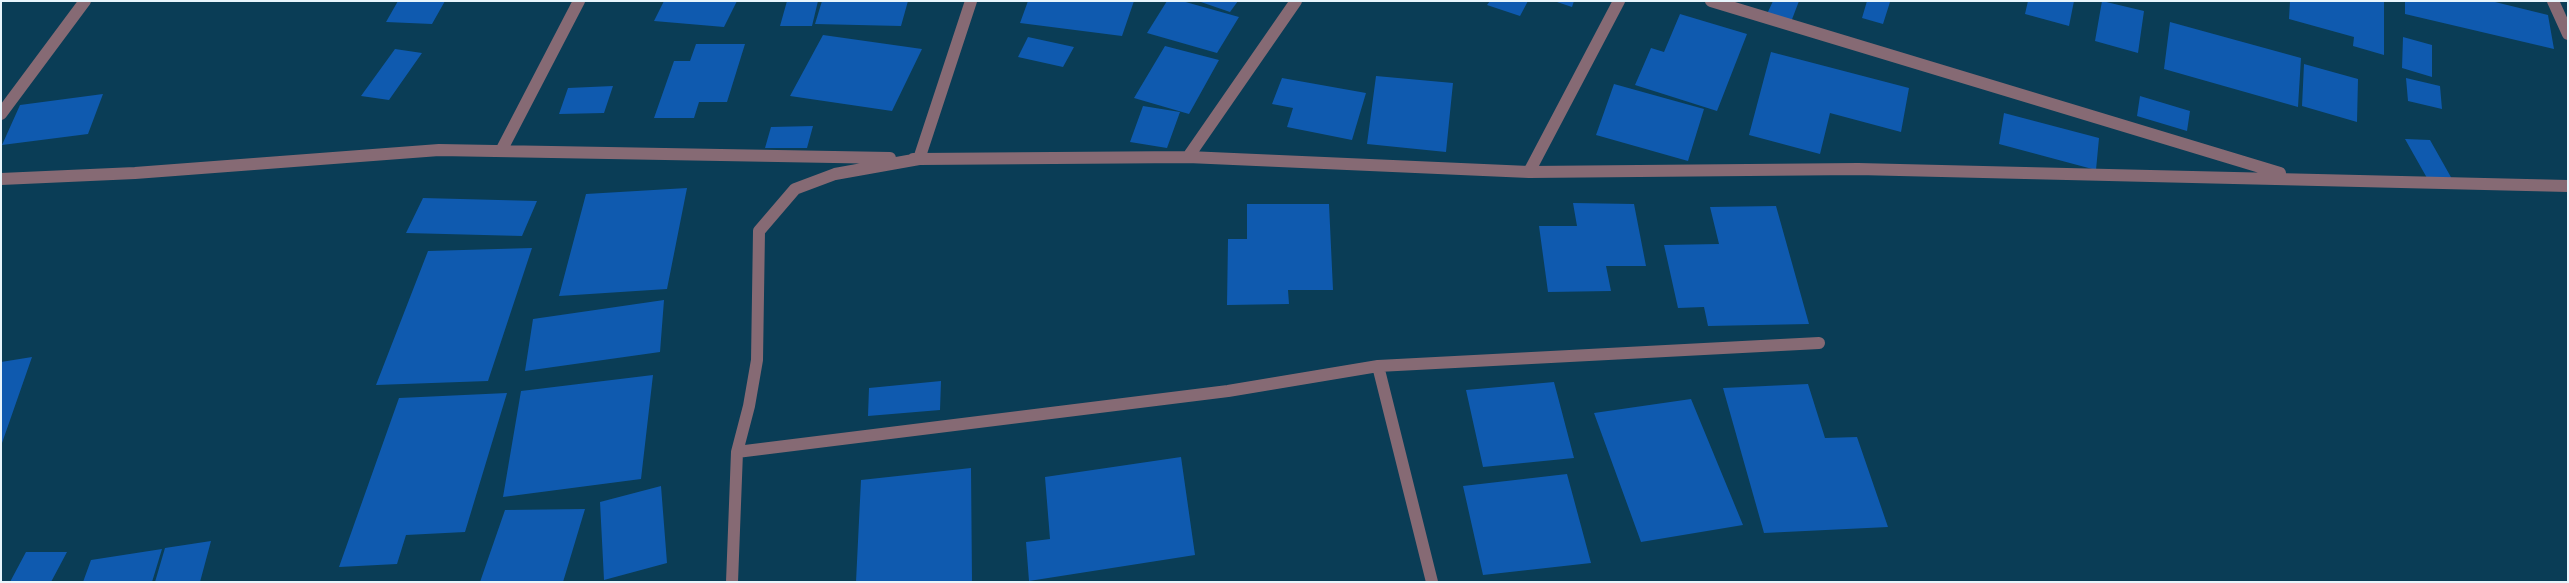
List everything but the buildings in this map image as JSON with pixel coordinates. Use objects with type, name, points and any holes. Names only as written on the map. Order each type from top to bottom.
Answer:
[{"type":"street","points":[[1,114],[85,1]]},
{"type":"street","points":[[501,151],[579,1]]},
{"type":"street","points":[[919,159],[971,1]]},
{"type":"street","points":[[1188,157],[1296,1]]},
{"type":"street","points":[[1530,172],[1619,1]]},
{"type":"street","points":[[1711,1],[2296,178]]},
{"type":"street","points":[[2552,1],[2568,34]]},
{"type":"street","points":[[1,179],[135,173],[439,150],[919,159],[1188,157],[1530,172],[1858,169],[2568,186]]},
{"type":"street","points":[[732,582],[737,452],[749,406],[756,360],[759,231],[795,189],[835,174],[919,159]]},
{"type":"street","points":[[737,452],[1228,391],[1378,366],[1819,344]]},
{"type":"street","points":[[1378,366],[1432,582]]}]
